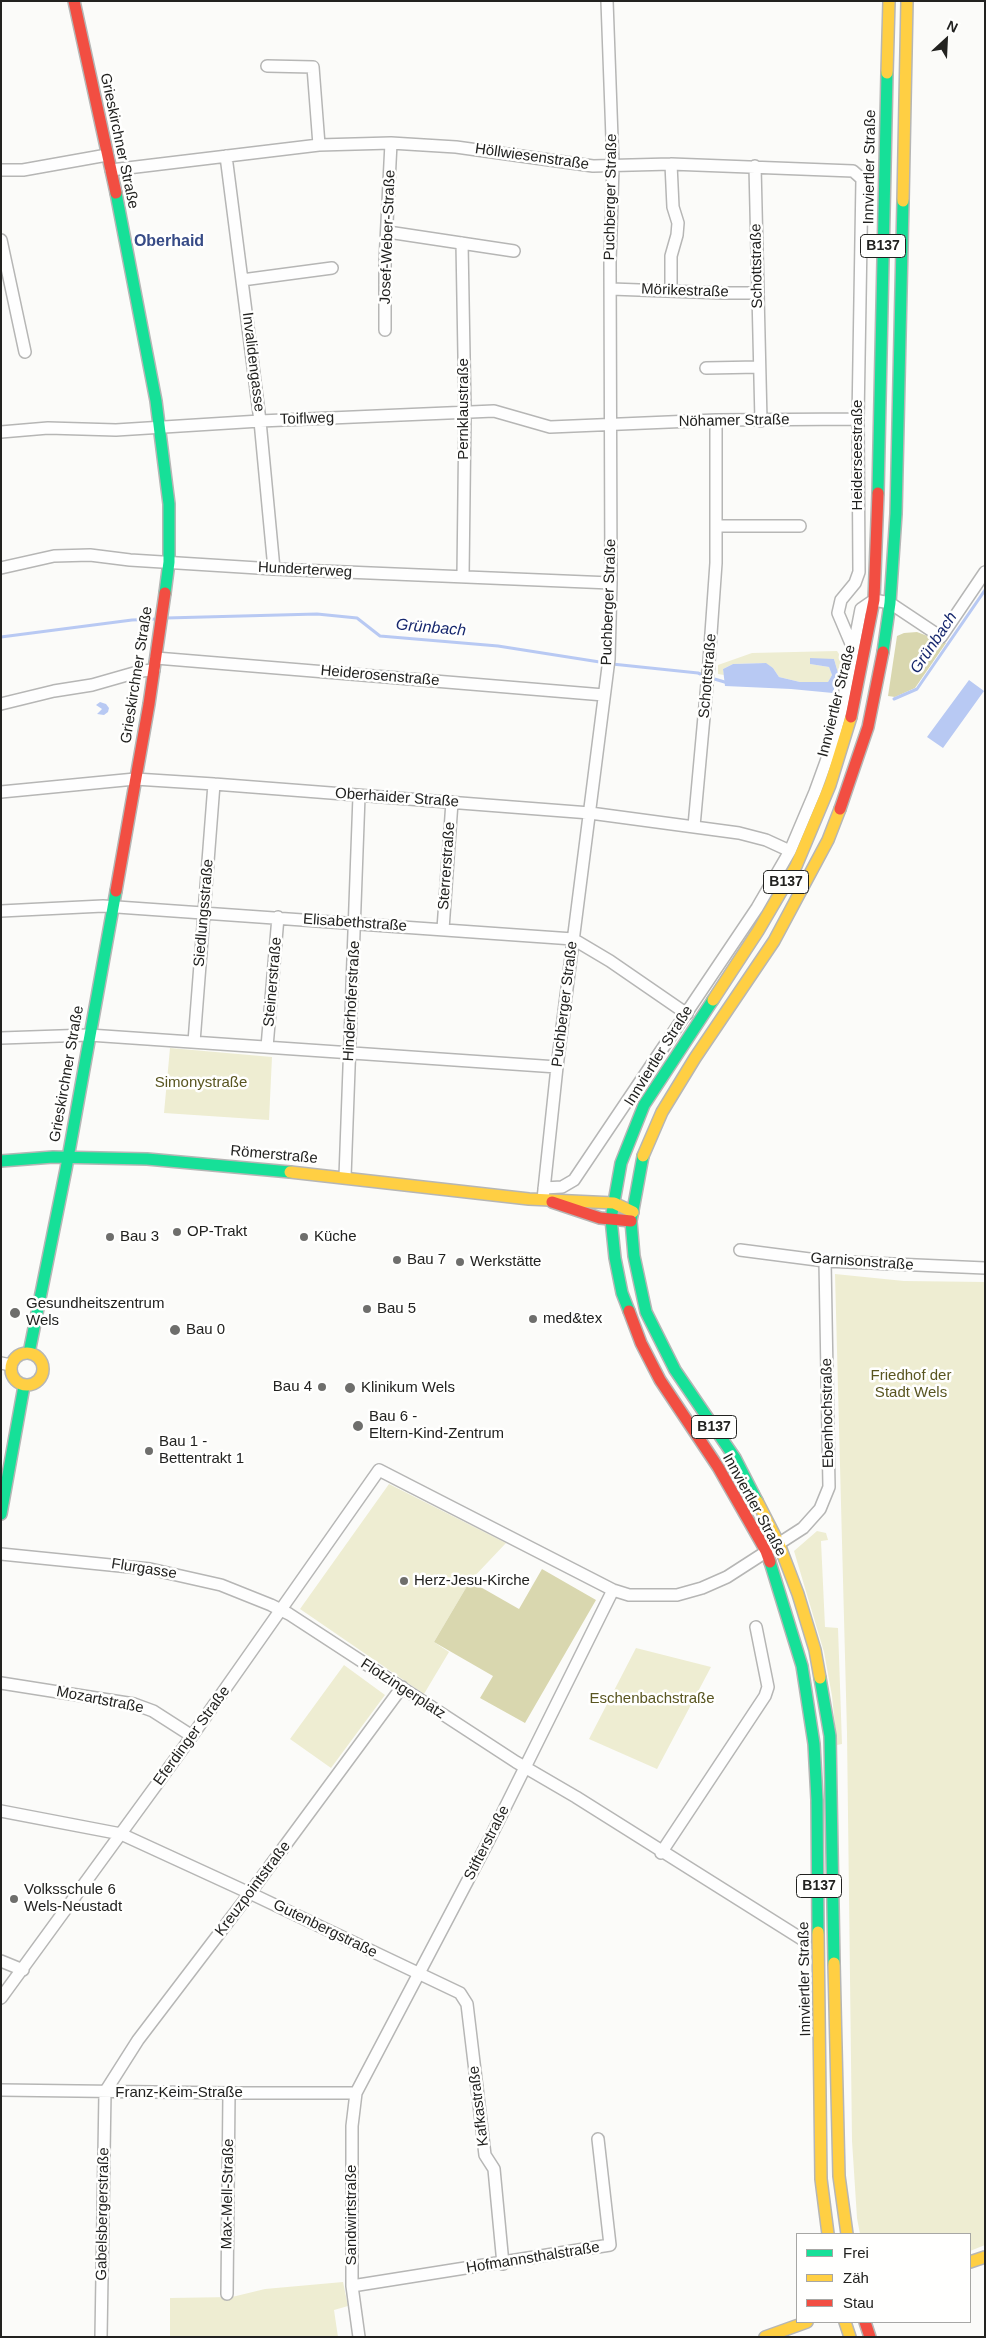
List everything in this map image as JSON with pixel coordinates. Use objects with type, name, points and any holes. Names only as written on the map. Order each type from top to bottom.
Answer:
[{"type":"main road","name":"Grieskirchner Straße","points":[[29,1353],[68,1157],[154,670],[169,562],[169,504],[160,428],[111,170],[74,1]]},
{"type":"main road","name":"Innviertler Straße","points":[[828,2233],[822,2179],[819,1889],[814,1744],[802,1666],[766,1551],[718,1467],[660,1380],[641,1343],[622,1293],[615,1258],[611,1219],[621,1163],[644,1105],[758,931],[796,866],[830,785],[847,734],[860,678],[874,600],[889,1]]},
{"type":"main road","name":"Innviertler Straße","points":[[847,2233],[836,2132],[830,1736],[815,1650],[798,1594],[779,1544],[734,1458],[675,1370],[650,1320],[638,1280],[634,1256],[632,1216],[643,1157],[662,1112],[695,1058],[774,941],[828,840],[848,790],[868,727],[879,678],[890,603],[896,514],[907,1]]},
{"type":"main road","name":"Römerstraße","points":[[1,1161],[68,1157],[147,1159],[345,1177],[477,1194],[544,1194],[614,1203],[632,1216]]},
{"type":"main road","name":"Römerstraße","points":[[544,1194],[572,1210],[611,1219],[632,1216]]},
{"type":"main road","points":[[22,1353],[29,1353],[39,1357],[44,1366],[44,1373],[41,1379],[33,1385],[24,1386],[16,1382],[6,1364],[22,1353]]},
{"type":"main road","points":[[1,1514],[24,1386]]},
{"type":"main road","points":[[971,2262],[985,2257]]},
{"type":"main road","points":[[765,2337],[804,2323]]},
{"type":"main road","points":[[845,2323],[850,2337]]},
{"type":"main road","points":[[865,2323],[870,2337]]},
{"type":"street","name":"Puchberger Straße","points":[[544,1194],[557,1067],[608,662],[611,582],[610,425],[613,166],[607,1]]},
{"type":"street","points":[[267,66],[313,66],[319,145]]},
{"type":"street","name":"Höllwiesenstraße","points":[[111,170],[319,145],[391,143],[456,147],[593,166],[671,164],[755,166],[853,171],[862,179]]},
{"type":"street","name":"Josef-Weber-Straße","points":[[385,330],[385,262],[391,143]]},
{"type":"street","points":[[1,170],[23,170],[107,155]]},
{"type":"street","name":"Invalidengasse","points":[[226,156],[260,421],[274,569]]},
{"type":"street","points":[[671,164],[673,207],[678,223],[678,235],[671,256],[671,291]]},
{"type":"street","name":"Schottstraße","points":[[755,166],[759,367],[762,421]]},
{"type":"street","name":"Heiderseestraße","points":[[852,658],[852,646],[838,614],[841,600],[855,583],[859,572],[858,419],[862,179]]},
{"type":"street","points":[[388,232],[514,251]]},
{"type":"street","points":[[1,240],[25,352]]},
{"type":"street","name":"Pernklaustraße","points":[[462,243],[466,412],[463,576]]},
{"type":"street","points":[[242,280],[332,268]]},
{"type":"street","name":"Mörikestraße","points":[[611,289],[758,292]]},
{"type":"street","points":[[706,368],[759,367]]},
{"type":"street","name":"Toiflweg","points":[[1,432],[48,428],[116,430],[260,421],[494,411],[550,427],[610,425]]},
{"type":"street","name":"Nöhamer Straße","points":[[610,425],[716,420],[858,419]]},
{"type":"street","name":"Schottstraße","points":[[694,826],[708,677],[716,562],[716,420]]},
{"type":"street","points":[[716,526],[800,526]]},
{"type":"street","name":"Hunderterweg","points":[[1,568],[54,556],[90,555],[274,569],[611,582]]},
{"type":"street","points":[[544,1194],[574,1180],[757,908],[790,851],[831,748],[852,658],[861,609],[874,600],[890,603],[941,636],[985,572]]},
{"type":"street","name":"Heiderosenstraße","points":[[156,658],[604,695]]},
{"type":"street","points":[[1,704],[54,691],[92,685],[141,671],[154,670]]},
{"type":"street","name":"Oberhaider Straße","points":[[1,792],[135,778],[590,813],[739,832],[766,840],[790,851]]},
{"type":"street","name":"Siedlungsstraße","points":[[194,1042],[214,784]]},
{"type":"street","name":"Hinderhoferstraße","points":[[345,1177],[356,923],[359,796]]},
{"type":"street","name":"Sterrerstraße","points":[[443,929],[452,802]]},
{"type":"street","name":"Elisabethstraße","points":[[1,912],[112,906],[573,939],[610,961],[687,1014]]},
{"type":"street","name":"Steinerstraße","points":[[267,1047],[278,917]]},
{"type":"street","points":[[1,1038],[89,1035],[557,1067]]},
{"type":"street","name":"Garnisonstraße","points":[[740,1250],[825,1261],[985,1268]]},
{"type":"street","name":"Ebenhochstraße","points":[[614,1590],[629,1595],[677,1595],[702,1588],[727,1577],[803,1528],[820,1509],[829,1487],[830,1417],[825,1261]]},
{"type":"street","name":"Eferdinger Straße","points":[[1,1998],[192,1736],[379,1470],[614,1590]]},
{"type":"street","name":"Flurgasse","points":[[1,1554],[98,1562],[187,1576],[221,1585],[282,1610]]},
{"type":"street","name":"Stifterstraße","points":[[356,2092],[488,1842],[614,1590]]},
{"type":"street","name":"Flotzingerplatz","points":[[282,1610],[524,1767]]},
{"type":"street","points":[[661,1853],[765,1696],[768,1687],[756,1627]]},
{"type":"street","name":"Mozartstraße","points":[[1,1683],[134,1704],[153,1711],[192,1736]]},
{"type":"street","name":"Kreuzpointstraße","points":[[105,2092],[138,2040],[250,1894],[402,1687]]},
{"type":"street","points":[[524,1767],[576,1797],[661,1853],[805,1941]]},
{"type":"street","name":"Gutenbergstraße","points":[[1,1811],[121,1834],[419,1974]]},
{"type":"street","points":[[1,1961],[22,1970]]},
{"type":"street","name":"Kafkastraße","points":[[419,1974],[460,1993],[467,2004],[485,2155],[495,2174],[503,2264]]},
{"type":"street","name":"Franz-Keim-Straße","points":[[1,2090],[229,2093],[356,2092]]},
{"type":"street","name":"Gabelsbergerstraße","points":[[101,2337],[105,2092]]},
{"type":"street","name":"Sandwirtstraße","points":[[356,2092],[352,2126],[352,2286],[359,2337]]},
{"type":"street","name":"Max-Mell-Straße","points":[[227,2294],[229,2093]]},
{"type":"street","name":"Hofmannsthalstraße","points":[[352,2286],[503,2264],[610,2245],[598,2139]]},
{"type":"green space","points":[[837,651],[843,660],[842,674],[838,673],[834,659],[810,664],[829,667],[832,675],[828,682],[800,682],[779,677],[773,668],[765,663],[733,664],[723,669],[724,675],[718,674],[718,665],[752,653]]},
{"type":"green space","name":"Simonystraße","points":[[170,1048],[272,1057],[269,1120],[164,1113]]},
{"type":"green space","name":"Friedhof der Stadt Wels","points":[[835,1274],[904,1281],[985,1282],[985,2245],[971,2251],[971,2233],[860,2233],[857,2218],[852,2141],[847,1733]]},
{"type":"green space","points":[[389,1484],[506,1543],[470,1581],[434,1642],[449,1652],[424,1694],[300,1609]]},
{"type":"green space","points":[[817,1531],[826,1533],[828,1540],[821,1541],[825,1627],[838,1628],[842,1744],[837,1745],[832,1696],[824,1652],[794,1551]]},
{"type":"green space","name":"Eschenbachstraße","points":[[636,1648],[711,1667],[657,1769],[589,1739]]},
{"type":"green space","points":[[344,1665],[385,1695],[331,1768],[290,1739]]},
{"type":"green space","points":[[343,2282],[348,2306],[334,2310],[338,2337],[170,2337],[170,2298],[232,2297],[265,2289]]},
{"type":"shaded area","points":[[917,632],[946,643],[915,688],[895,697],[888,696],[897,636],[904,633]]},
{"type":"shaded area","points":[[542,1569],[596,1600],[525,1723],[480,1698],[493,1676],[434,1642],[470,1581],[519,1609]]},
{"type":"water","points":[[810,658],[834,659],[838,673],[833,693],[725,686],[723,669],[733,664],[766,663],[773,668],[779,677],[800,682],[828,682],[832,675],[829,667],[810,664]]},
{"type":"water","points":[[969,680],[984,691],[943,748],[927,737]]},
{"type":"water","points":[[100,702],[106,704],[109,708],[108,712],[104,715],[97,714],[102,709],[96,705]]},
{"type":"waterway","name":"Grünbach","points":[[894,699],[917,689],[985,590]]},
{"type":"waterway","name":"Grünbach","points":[[166,618],[317,614],[357,618],[380,636],[498,646],[606,663]]},
{"type":"waterway","name":"Grünbach","points":[[1,637],[132,620],[157,619]]},
{"type":"waterway","name":"Grünbach","points":[[612,664],[698,673],[705,676]]},
{"type":"waterway","name":"Grünbach","points":[[711,678],[728,683]]},
{"type":"traffic: fast","points":[[878,493],[887,73]]},
{"type":"traffic: fast","points":[[116,193],[156,401],[169,504],[169,562],[165,593]]},
{"type":"traffic: fast","points":[[883,652],[890,603],[896,514],[903,201]]},
{"type":"traffic: fast","points":[[29,1353],[66,1169],[116,891]]},
{"type":"traffic: fast","points":[[629,1311],[622,1293],[615,1258],[611,1219],[621,1163],[644,1105],[713,1000]]},
{"type":"traffic: fast","points":[[643,1156],[631,1221],[634,1256],[646,1312],[675,1370],[735,1458],[757,1501]]},
{"type":"traffic: fast","points":[[1,1161],[53,1157],[147,1159],[290,1172]]},
{"type":"traffic: fast","points":[[1,1514],[24,1386]]},
{"type":"traffic: fast","points":[[770,1562],[802,1666],[814,1744],[817,1800],[818,1932]]},
{"type":"traffic: fast","points":[[820,1678],[830,1736],[834,1963]]},
{"type":"traffic: slow","points":[[887,73],[889,1]]},
{"type":"traffic: slow","points":[[903,201],[907,1]]},
{"type":"traffic: slow","points":[[713,1000],[758,931],[796,866],[830,785],[851,717]]},
{"type":"traffic: slow","points":[[643,1156],[662,1112],[695,1058],[774,941],[828,840],[840,809]]},
{"type":"traffic: slow","points":[[290,1172],[529,1199],[614,1203],[633,1212]]},
{"type":"traffic: slow","points":[[27,1353],[39,1357],[43,1369],[39,1381],[27,1385],[15,1381],[11,1369],[15,1357],[27,1353]]},
{"type":"traffic: slow","points":[[757,1501],[779,1544],[798,1594],[815,1650],[820,1678]]},
{"type":"traffic: slow","points":[[818,1932],[821,2179],[828,2233]]},
{"type":"traffic: slow","points":[[834,1963],[839,2176],[847,2233]]},
{"type":"traffic: slow","points":[[971,2262],[985,2257]]},
{"type":"traffic: slow","points":[[765,2337],[804,2323]]},
{"type":"traffic: slow","points":[[845,2323],[850,2337]]},
{"type":"traffic: jam","points":[[74,1],[116,193]]},
{"type":"traffic: jam","points":[[851,717],[874,600],[878,493]]},
{"type":"traffic: jam","points":[[116,891],[149,704],[165,593]]},
{"type":"traffic: jam","points":[[840,809],[868,727],[883,652]]},
{"type":"traffic: jam","points":[[552,1202],[600,1218],[631,1221]]},
{"type":"traffic: jam","points":[[629,1311],[641,1343],[660,1380],[718,1467],[766,1551],[770,1562]]},
{"type":"traffic: jam","points":[[865,2323],[870,2337]]},
{"type":"place","name":"OP-Trakt","points":[[177,1232]]},
{"type":"place","name":"Bau 3","points":[[110,1237]]},
{"type":"place","name":"Küche","points":[[304,1237]]},
{"type":"place","name":"Bau 7","points":[[397,1260]]},
{"type":"place","name":"Werkstätte","points":[[460,1262]]},
{"type":"place","name":"Bau 5","points":[[367,1309]]},
{"type":"place","name":"Gesundheitszentrum Wels","points":[[15,1313]]},
{"type":"place","name":"med&tex","points":[[533,1319]]},
{"type":"place","name":"Bau 0","points":[[175,1330]]},
{"type":"place","name":"Bau 4","points":[[322,1387]]},
{"type":"place","name":"Klinikum Wels","points":[[350,1388]]},
{"type":"place","name":"Bau 6 - Eltern-Kind-Zentrum","points":[[358,1426]]},
{"type":"place","name":"Bau 1 - Bettentrakt 1","points":[[149,1451]]},
{"type":"place","name":"Herz-Jesu-Kirche","points":[[404,1581]]},
{"type":"place","name":"Volksschule 6 Wels-Neustadt","points":[[14,1899]]},
{"type":"district","name":"Oberhaid","points":[[169,242]]}]
